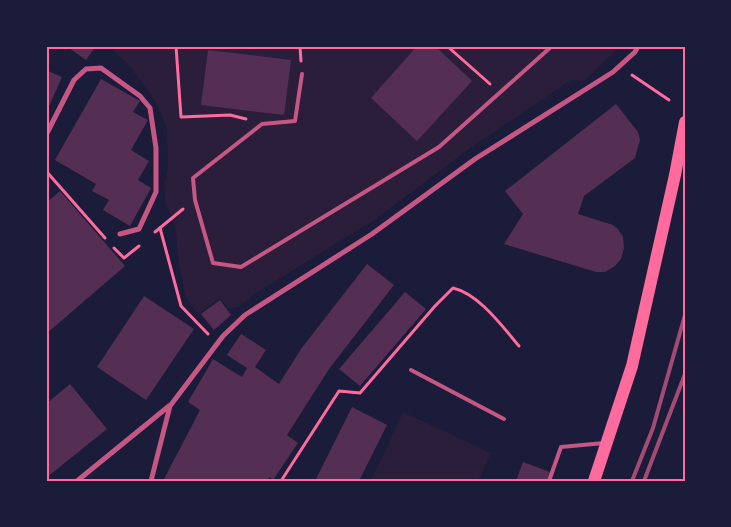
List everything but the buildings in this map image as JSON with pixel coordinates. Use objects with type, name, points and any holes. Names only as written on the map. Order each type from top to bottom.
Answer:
[{"type":"main road","points":[[594,481],[632,366],[685,122]]},
{"type":"street","points":[[77,481],[170,406],[217,343],[245,315],[372,234],[475,159],[613,72],[635,52],[638,46]]},
{"type":"street","points":[[46,135],[74,80],[86,69],[101,68],[140,96],[150,108],[156,148],[156,192],[139,229],[120,234]]},
{"type":"street","points":[[151,481],[170,406]]},
{"type":"lane","points":[[302,74],[295,121],[262,124],[193,178],[195,200],[213,263],[241,267],[439,147],[552,46]]},
{"type":"lane","points":[[411,370],[504,419]]},
{"type":"lane","points":[[549,481],[561,447],[606,443]]},
{"type":"path","points":[[176,46],[181,117],[230,115],[262,124]]},
{"type":"path","points":[[447,46],[500,92]]},
{"type":"path","points":[[619,66],[669,100]]},
{"type":"path","points":[[46,170],[124,258]]},
{"type":"path","points":[[195,200],[160,228],[181,306],[217,343]]},
{"type":"path","points":[[281,481],[339,391],[360,393],[435,306],[453,288],[462,290],[493,315],[519,346]]},
{"type":"shaded area","points":[[108,46],[621,46],[584,81],[571,80],[473,146],[377,218],[253,295],[239,307],[229,309],[220,298],[198,315],[185,296],[179,264],[175,224],[166,205],[164,189],[168,166],[167,128],[155,101],[129,65]]},
{"type":"shaded area","points":[[403,412],[491,453],[478,481],[371,481]]},
{"type":"railway","points":[[632,481],[653,428],[685,315]]},
{"type":"railway","points":[[644,481],[685,374]]}]
